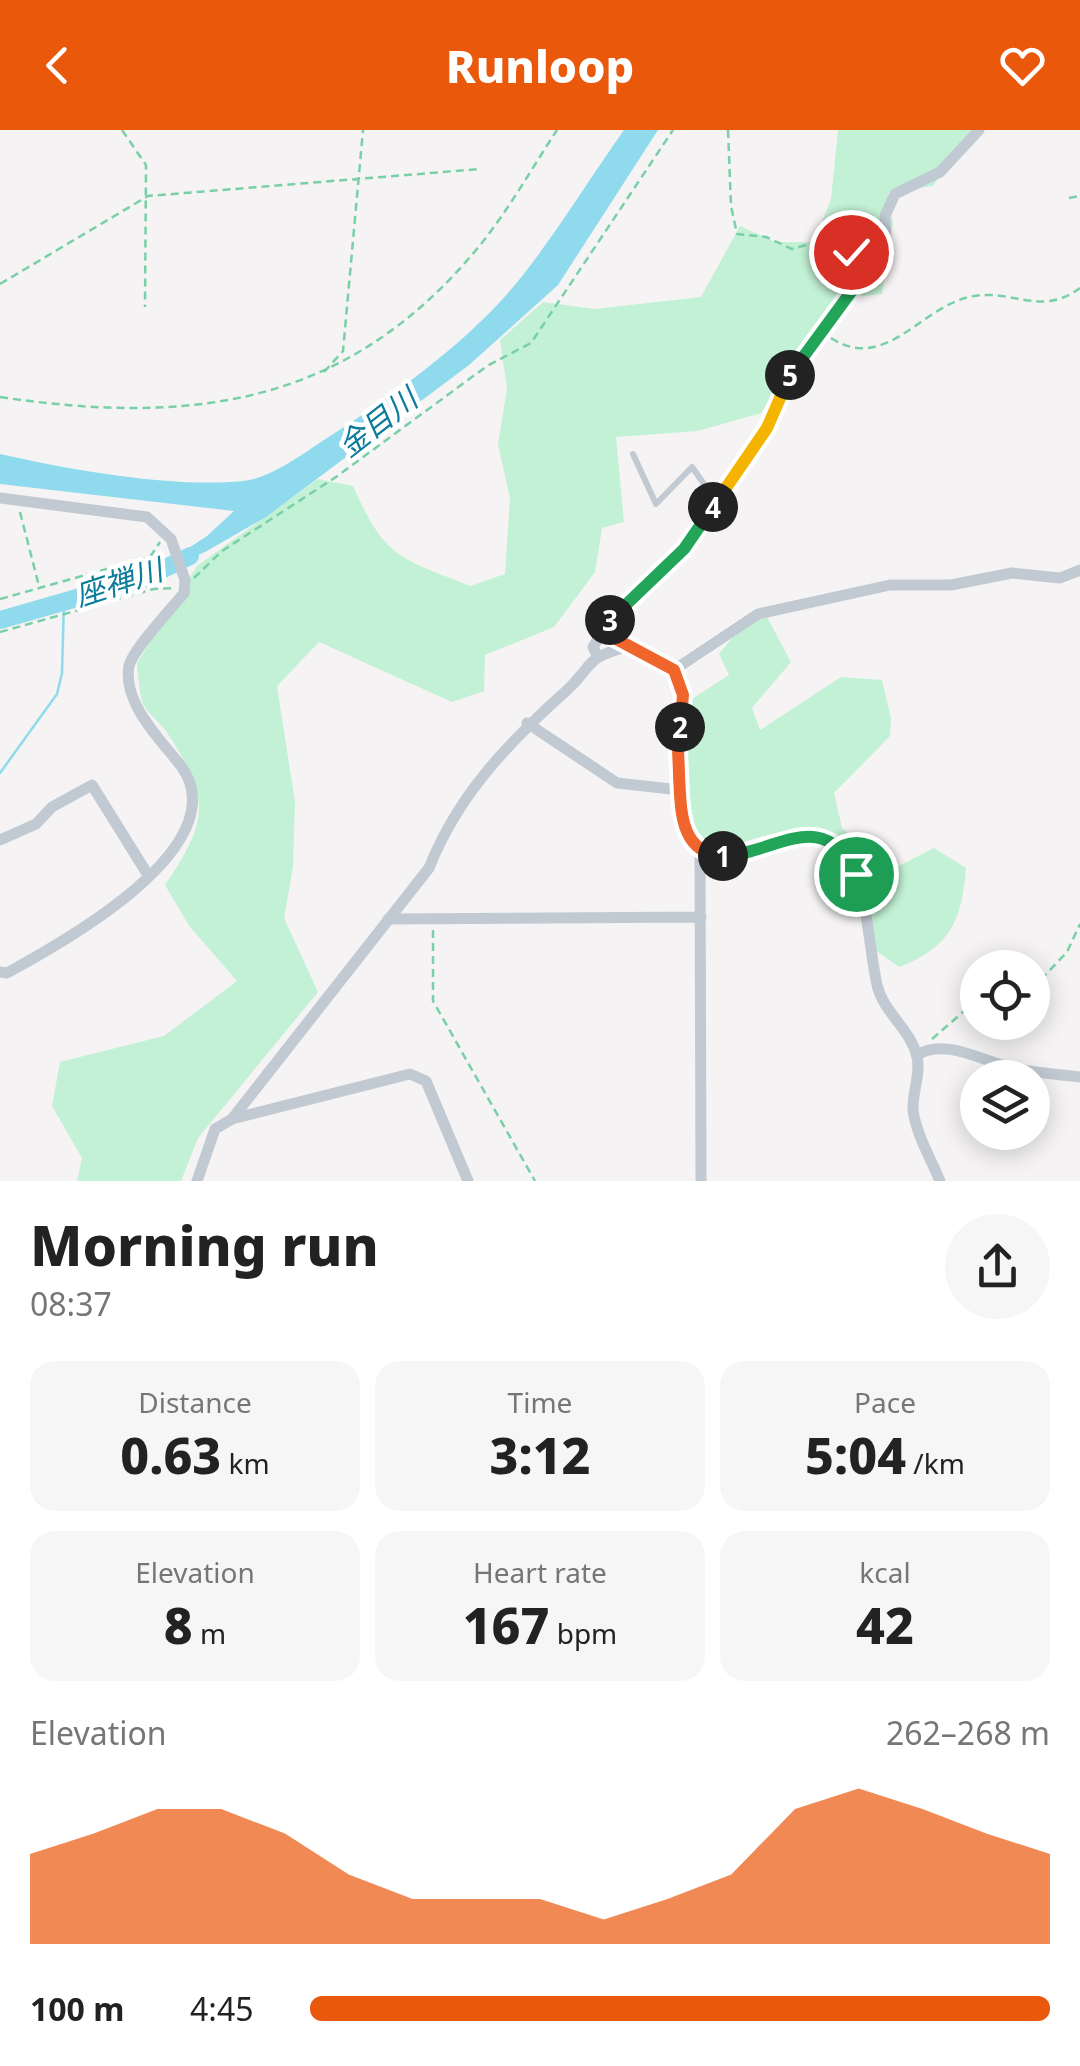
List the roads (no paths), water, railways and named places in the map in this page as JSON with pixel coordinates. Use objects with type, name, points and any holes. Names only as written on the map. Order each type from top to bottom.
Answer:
[{"type":"street","points":[[597,655],[593,647],[624,602],[684,549],[767,428],[792,373],[884,248],[885,216],[895,194],[940,172],[980,130]]},
{"type":"street","points":[[0,498],[125,512],[147,517],[169,536],[185,584],[129,664],[132,693],[158,741],[183,769],[192,793],[188,830],[148,875],[85,930],[7,973],[0,972]]},
{"type":"street","points":[[674,670],[758,614],[890,585],[952,584],[1012,573],[1060,578],[1080,570]]},
{"type":"street","points":[[603,632],[674,670]]},
{"type":"street","points":[[232,1119],[429,868],[446,826],[527,723],[570,688],[597,655],[626,646]]},
{"type":"street","points":[[674,670],[684,714],[678,734],[685,830],[700,850],[736,856],[790,838],[812,836],[839,848],[856,874],[881,1000],[921,1052],[913,1108],[940,1181]]},
{"type":"street","points":[[527,723],[617,783],[680,790]]},
{"type":"street","points":[[0,840],[36,824],[52,808],[92,785],[148,875]]},
{"type":"street","points":[[700,850],[701,1181]]},
{"type":"street","points":[[388,919],[700,917]]},
{"type":"street","points":[[921,1052],[964,1052],[1008,1067],[1080,1077]]},
{"type":"street","points":[[197,1181],[215,1129],[232,1119],[420,1075],[431,1090],[468,1181]]},
{"type":"lane","points":[[633,454],[656,504],[692,467],[716,502]]},
{"type":"water","name":"金目川","points":[[624,130],[658,130],[558,285],[469,365],[266,517],[205,552],[140,580],[207,536],[234,511],[0,484],[0,454],[89,471],[185,482],[243,481],[285,465],[404,385],[480,322],[536,258]]},
{"type":"waterway","name":"座禅川","points":[[0,620],[143,579],[190,556]]},
{"type":"waterway","points":[[0,773],[57,694],[62,673],[64,601]]}]
